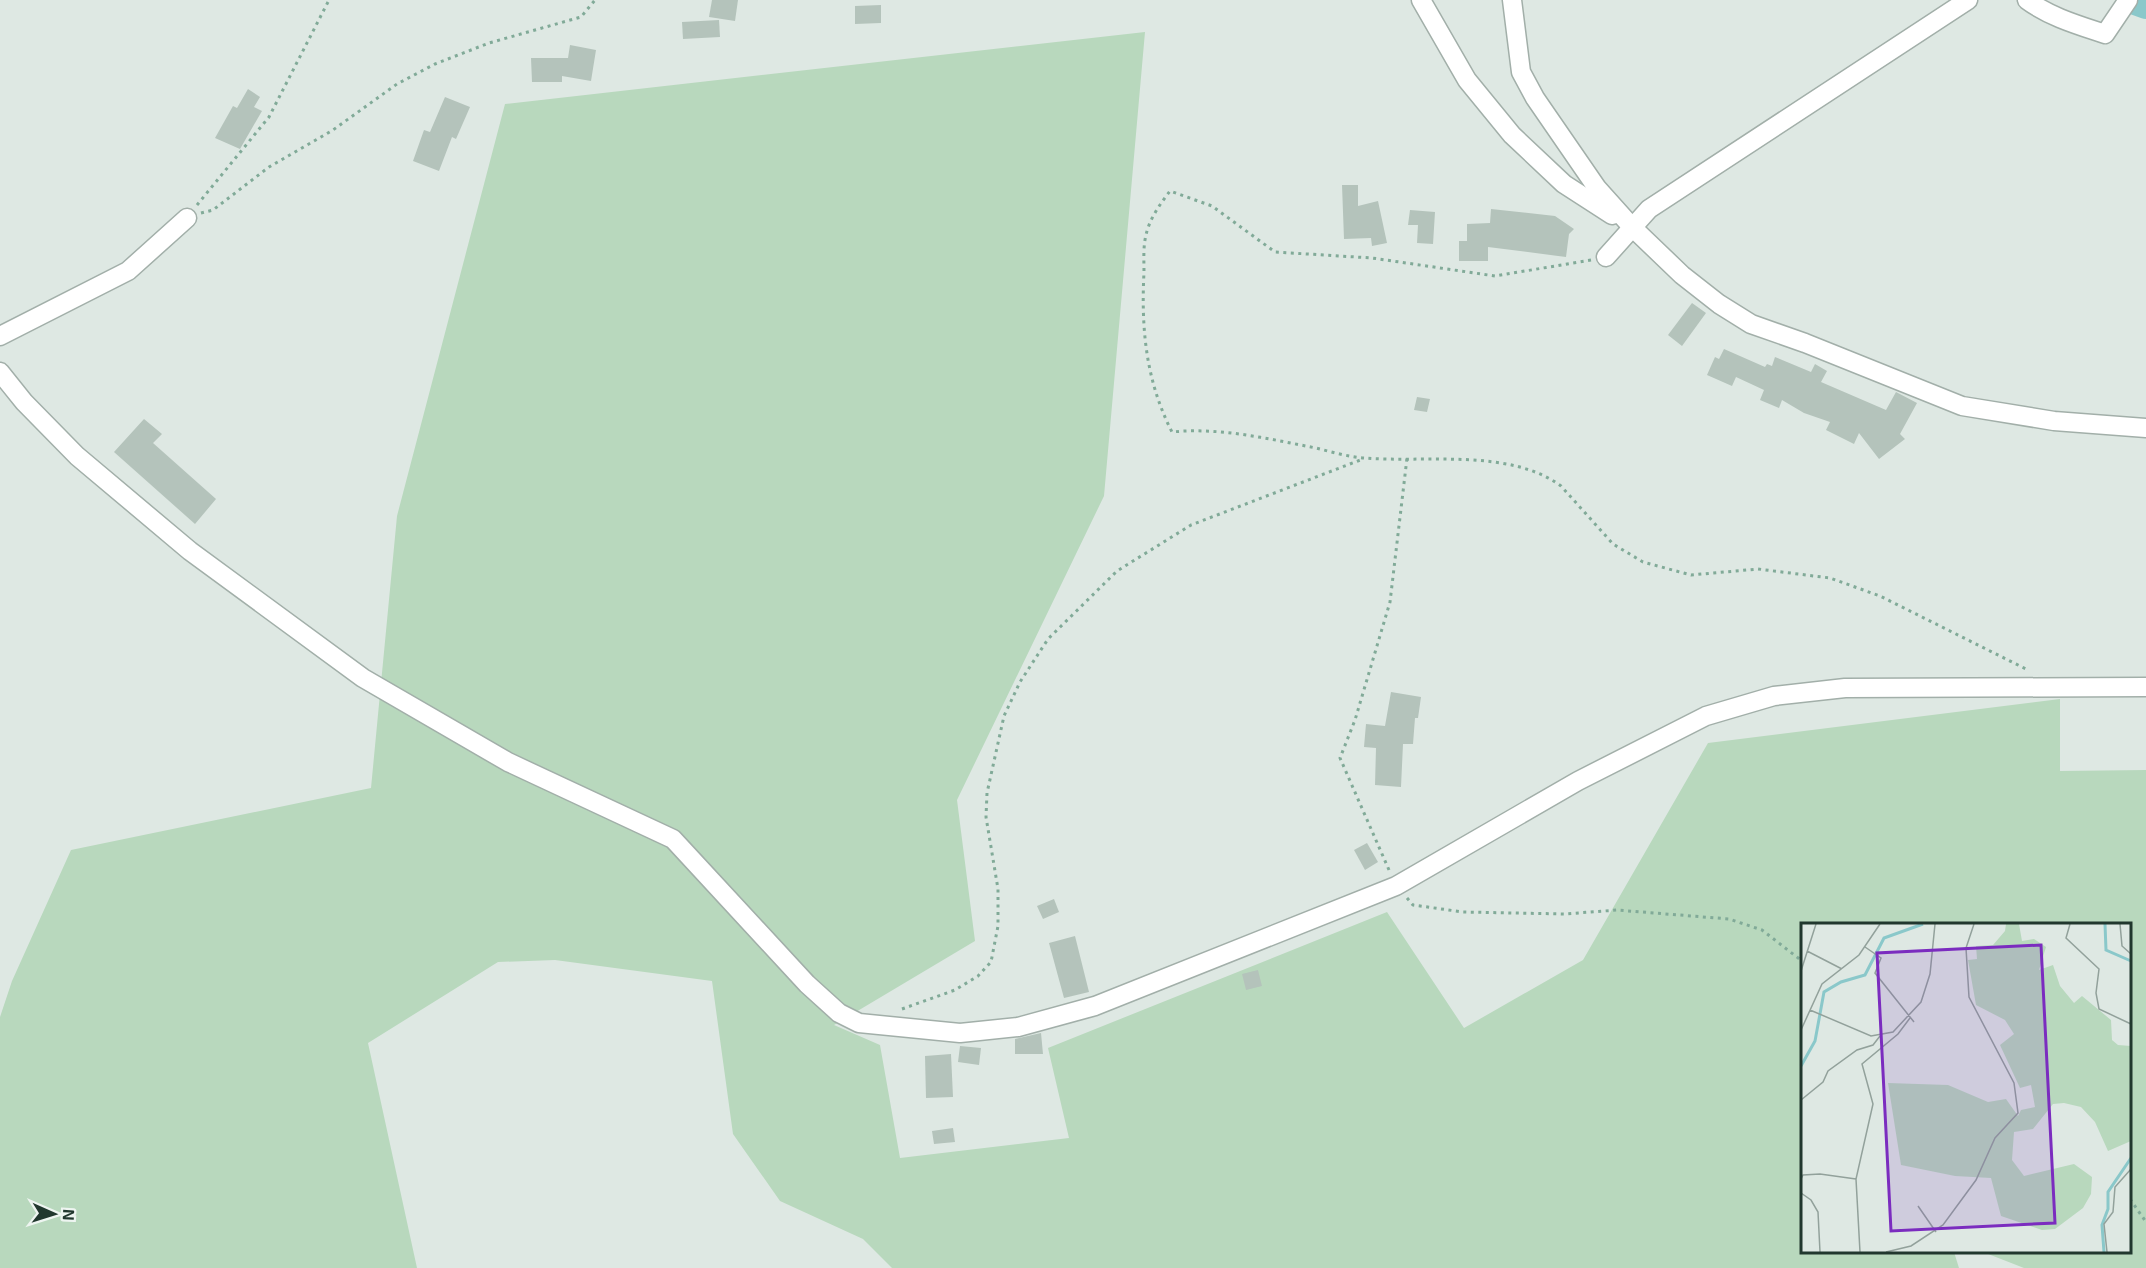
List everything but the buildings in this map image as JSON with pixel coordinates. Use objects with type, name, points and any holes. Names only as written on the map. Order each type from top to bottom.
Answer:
[{"type":"street","points":[[1420,0],[1467,80],[1512,135],[1564,184],[1632,228]]},
{"type":"street","points":[[1512,0],[1521,72],[1535,98],[1597,188],[1632,228],[1682,275],[1751,324],[1805,343],[1962,406],[2054,421],[2146,428]]},
{"type":"street","points":[[1606,257],[1649,209],[1968,0]]},
{"type":"street","points":[[2027,0],[2055,16],[2104,34],[2128,0]]},
{"type":"street","points":[[0,336],[128,271],[187,218]]},
{"type":"street","points":[[0,372],[24,402],[77,456],[190,551],[363,678],[508,762],[673,839],[807,984],[839,1013],[859,1023],[916,1031],[960,1033],[1018,1027],[1095,1006],[1396,886],[1578,781],[1706,716],[1774,696],[1845,688],[2146,687]]},
{"type":"path","points":[[187,218],[269,117],[329,0]]},
{"type":"path","points":[[187,218],[213,210],[269,167],[333,130],[397,84],[435,64],[489,43],[580,18],[595,0]]},
{"type":"path","points":[[1606,257],[1494,276],[1372,258],[1275,252],[1212,206],[1170,192],[1160,204],[1146,235],[1141,316],[1147,364],[1162,412],[1172,432],[1198,429],[1278,441],[1365,458],[1407,457],[1511,464],[1552,479],[1613,544],[1643,562],[1692,575],[1758,569],[1830,578],[1880,596],[2035,673]]},
{"type":"path","points":[[1407,457],[1390,602],[1355,720],[1340,758],[1396,886],[1413,905],[1463,912],[1565,914],[1617,910],[1729,919],[1762,930],[1801,959]]},
{"type":"path","points":[[891,1012],[955,990],[978,976],[991,962],[998,926],[998,889],[986,817],[987,793],[1004,716],[1020,682],[1048,639],[1117,571],[1191,525],[1365,458]]},
{"type":"path","points":[[2131,1200],[2146,1222]]},
{"type":"green space","points":[[1145,32],[1104,496],[957,800],[975,941],[834,1025],[880,1045],[900,1158],[1069,1138],[1048,1048],[1387,912],[1464,1028],[1583,960],[1708,743],[2060,699],[2060,771],[2146,770],[2146,1268],[2024,1268],[1986,1253],[2131,1253],[2131,923],[1801,923],[1801,1253],[1954,1253],[1959,1268],[892,1268],[863,1239],[780,1201],[733,1134],[712,981],[555,960],[498,962],[368,1043],[417,1268],[0,1268],[0,1017],[12,981],[71,850],[371,788],[397,516],[505,104]]},
{"type":"waterway","points":[[2135,0],[2146,4]]}]
